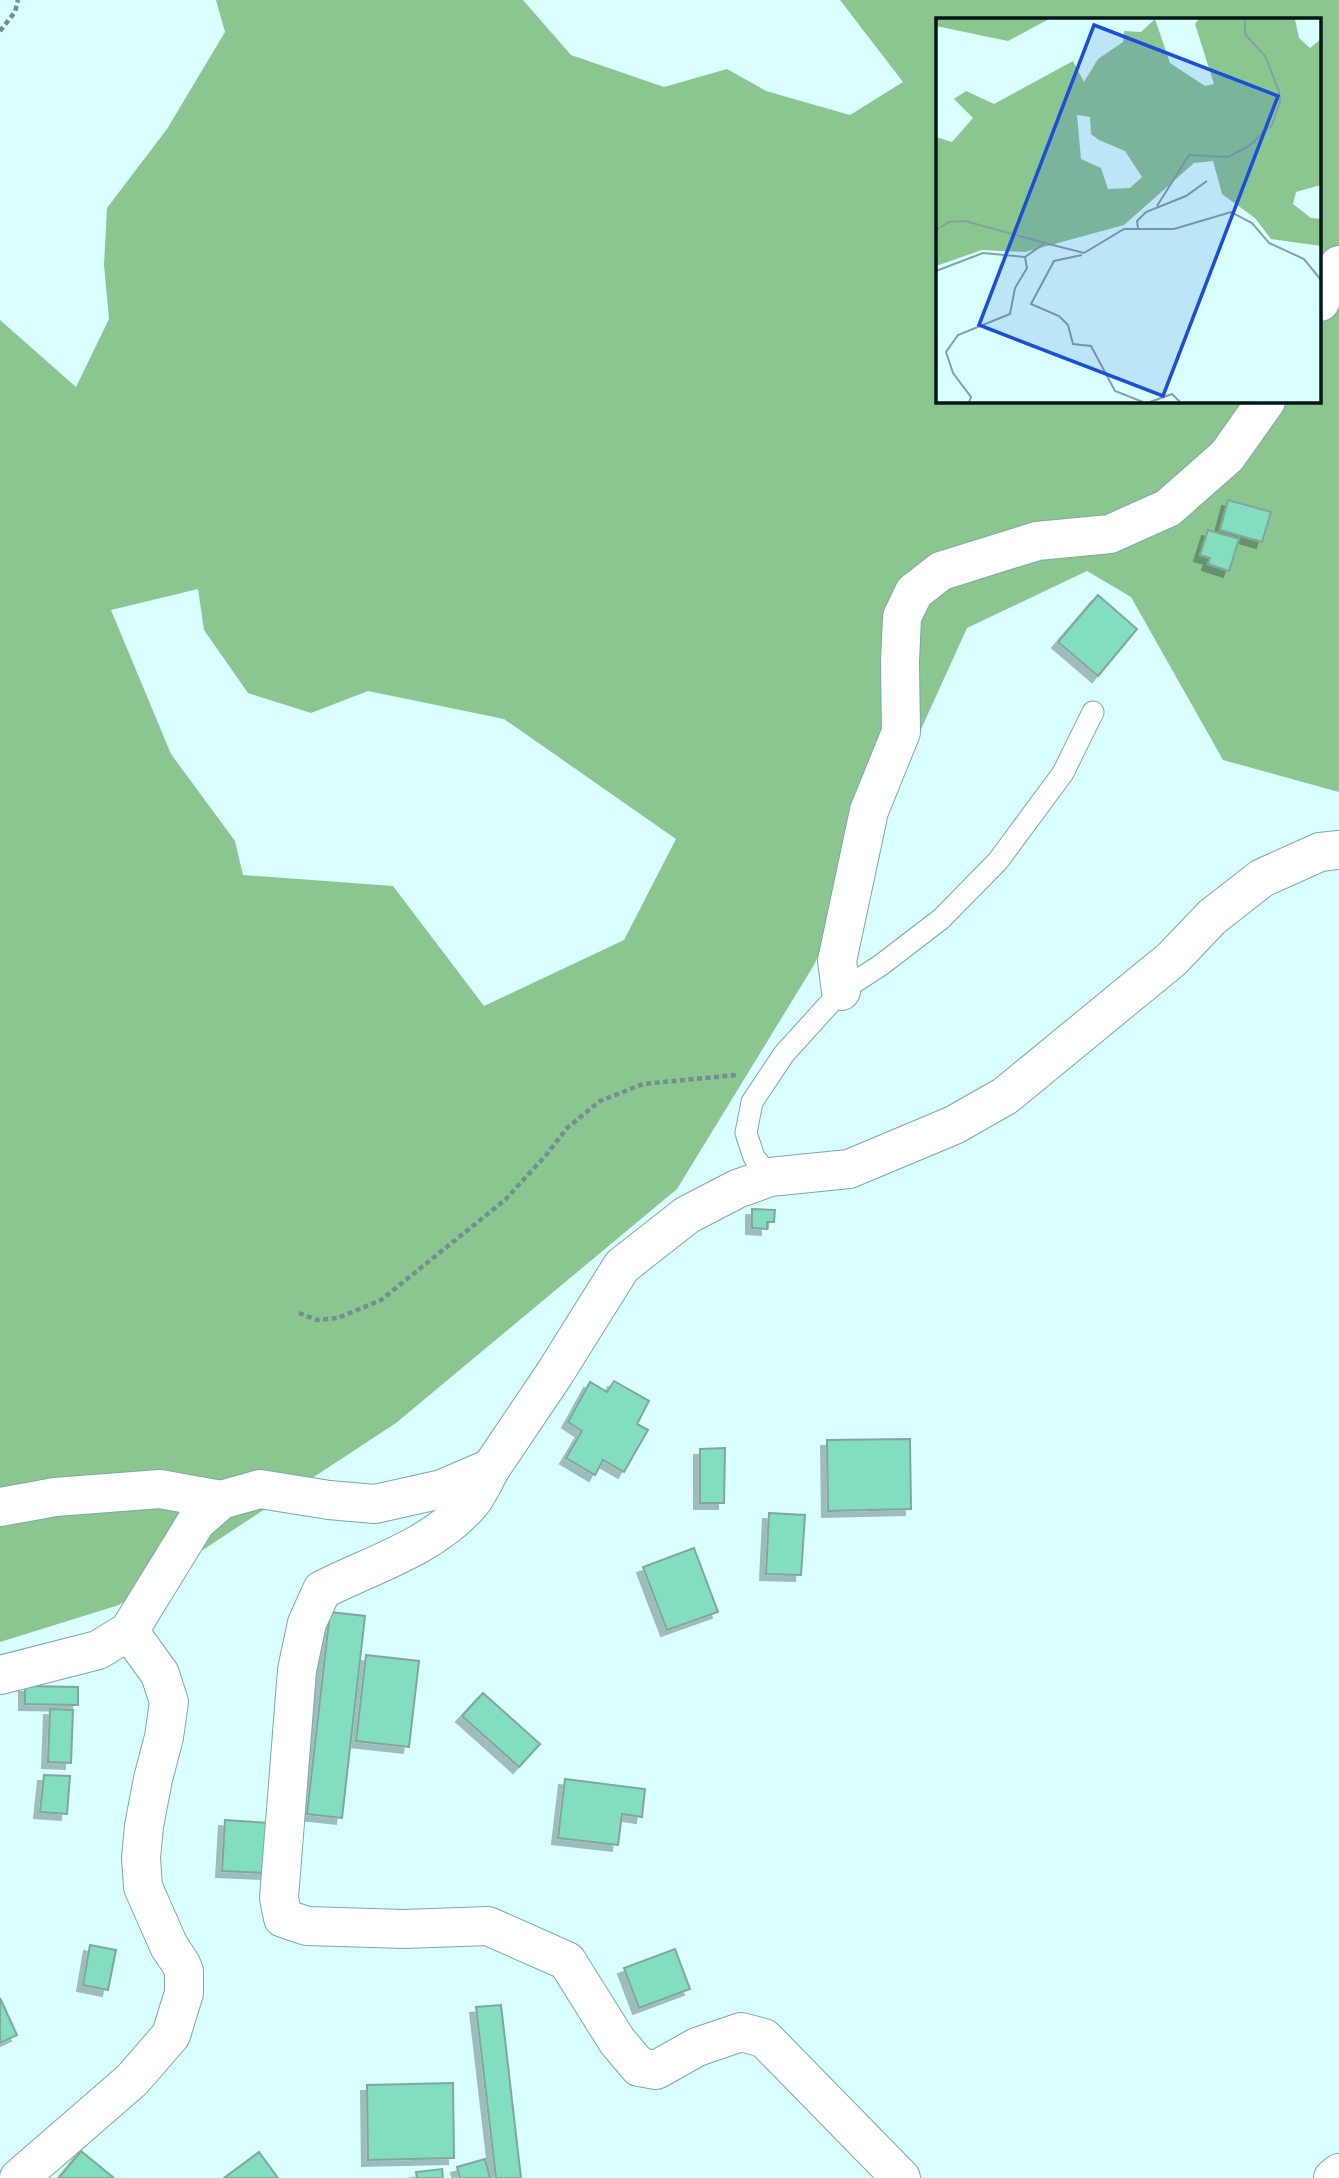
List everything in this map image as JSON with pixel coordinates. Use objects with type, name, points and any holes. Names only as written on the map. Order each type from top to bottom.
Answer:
[{"type":"street","points":[[1322,298],[1339,265]]},
{"type":"street","points":[[841,991],[837,961],[869,811],[901,732],[902,617],[914,592],[941,571],[1037,541],[1111,534],[1167,508],[1227,456],[1265,402]]},
{"type":"street","points":[[901,2178],[764,2038],[741,2032],[698,2047],[656,2070],[639,2067],[617,2041],[567,1961],[488,1926],[404,1929],[307,1926],[283,1918],[279,1898],[297,1670],[307,1623],[322,1590],[400,1553],[453,1520],[470,1504],[622,1266],[687,1215],[737,1189],[770,1177],[849,1169],[954,1125],[1005,1096],[1172,959],[1212,917],[1262,878],[1320,852],[1339,850]]},
{"type":"street","points":[[0,1507],[55,1497],[160,1489],[221,1500],[260,1489],[375,1504],[442,1489],[491,1468]]},
{"type":"street","points":[[0,1675],[98,1650],[129,1631],[197,1522],[221,1500]]},
{"type":"street","points":[[19,2178],[132,2080],[171,2035],[184,1993],[184,1971],[169,1946],[143,1886],[141,1858],[169,1702],[160,1674],[129,1631]]},
{"type":"street","points":[[1333,2178],[1339,2173]]},
{"type":"lane","points":[[770,1177],[754,1157],[746,1133],[752,1102],[784,1054],[841,991],[881,965],[941,919],[998,861],[1063,773],[1093,712]]},
{"type":"path","points":[[0,31],[15,12],[18,0]]},
{"type":"path","points":[[299,1313],[317,1320],[338,1318],[381,1300],[505,1200],[567,1128],[600,1101],[643,1084],[772,1073]]},
{"type":"green space","points":[[216,0],[523,0],[571,55],[664,87],[727,69],[766,91],[850,115],[903,82],[840,0],[1339,0],[1339,792],[1223,760],[1131,597],[1087,571],[967,628],[814,965],[677,1189],[396,1423],[119,1605],[0,1642],[0,320],[76,387],[109,319],[104,265],[107,208],[167,129],[225,32]],"holes":[[[198,589],[204,630],[248,693],[311,713],[368,691],[504,719],[676,839],[624,940],[484,1006],[393,886],[243,875],[235,841],[171,754],[111,610]]]},
{"type":"building","points":[[1228,500],[1271,512],[1262,542],[1220,530]]},
{"type":"building","points":[[1208,530],[1239,539],[1229,571],[1208,564],[1210,558],[1200,555]]},
{"type":"building","points":[[1098,595],[1137,629],[1098,676],[1058,642]]},
{"type":"building","points":[[752,1209],[775,1210],[774,1222],[767,1222],[767,1229],[752,1228]]},
{"type":"building","points":[[614,1381],[649,1401],[637,1424],[648,1430],[624,1472],[603,1460],[595,1475],[566,1458],[582,1431],[568,1422],[590,1382],[607,1392]]},
{"type":"building","points":[[910,1439],[911,1509],[828,1511],[827,1440]]},
{"type":"building","points":[[725,1448],[724,1503],[700,1503],[700,1449]]},
{"type":"building","points":[[769,1513],[805,1515],[801,1575],[766,1574]]},
{"type":"building","points":[[694,1548],[718,1612],[667,1630],[643,1567]]},
{"type":"building","points":[[330,1612],[365,1616],[342,1818],[307,1814]]},
{"type":"building","points":[[366,1655],[419,1661],[409,1747],[356,1741]]},
{"type":"building","points":[[25,1686],[78,1687],[78,1705],[25,1704]]},
{"type":"building","points":[[483,1693],[540,1744],[519,1767],[462,1716]]},
{"type":"building","points":[[50,1709],[73,1710],[71,1763],[48,1762]]},
{"type":"building","points":[[44,1775],[70,1776],[67,1814],[40,1812]]},
{"type":"building","points":[[565,1779],[645,1789],[642,1817],[622,1814],[618,1845],[558,1838]]},
{"type":"building","points":[[225,1820],[269,1823],[266,1873],[222,1871]]},
{"type":"building","points":[[90,1945],[116,1950],[108,1990],[83,1985]]},
{"type":"building","points":[[675,1949],[690,1989],[639,2008],[624,1968]]},
{"type":"building","points":[[0,1998],[17,2035],[0,2043]]},
{"type":"building","points":[[501,2005],[521,2178],[496,2178],[476,2007]]},
{"type":"building","points":[[453,2083],[454,2158],[368,2160],[367,2085]]},
{"type":"building","points":[[81,2151],[114,2178],[59,2178]]},
{"type":"building","points":[[259,2152],[278,2178],[224,2178]]},
{"type":"building","points":[[485,2159],[490,2178],[460,2178],[457,2167]]},
{"type":"building","points":[[442,2169],[443,2178],[417,2178],[416,2172]]}]
